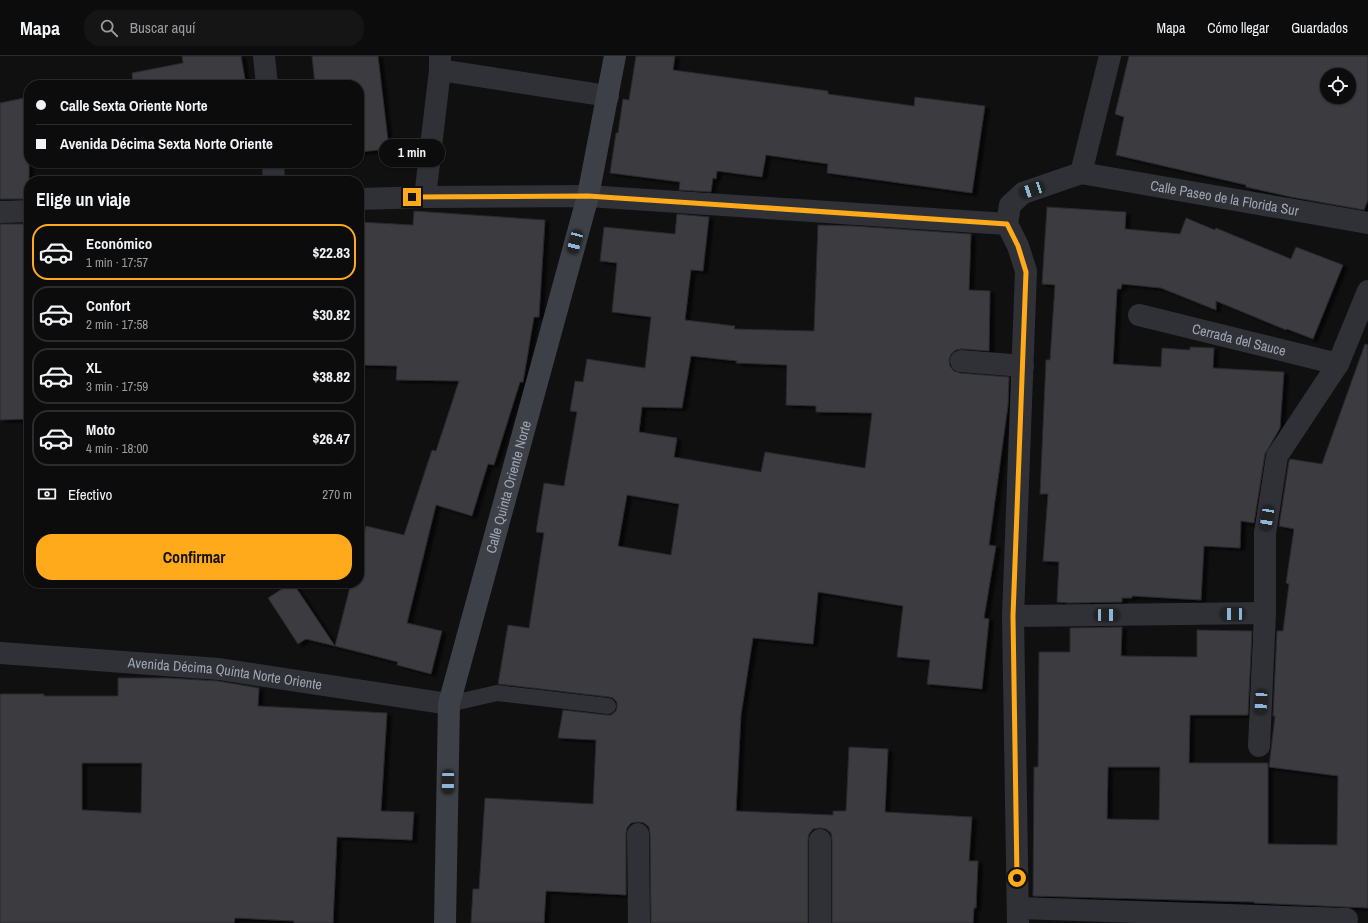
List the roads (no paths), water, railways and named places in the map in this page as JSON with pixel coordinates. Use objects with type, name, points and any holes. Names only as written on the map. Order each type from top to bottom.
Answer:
[{"type":"street","points":[[264,56],[266,80]]},
{"type":"street","name":"Calle Quinta Oriente Norte","points":[[445,923],[449,704],[588,196],[615,56]]},
{"type":"street","points":[[1110,56],[1081,172],[1023,193],[1010,205],[1007,224],[1018,246],[1026,272],[1013,616],[1018,916],[1347,919]]},
{"type":"street","points":[[425,197],[440,63],[608,96]]},
{"type":"street","name":"Calle Paseo de la Florida Sur","points":[[1081,172],[1368,223]]},
{"type":"street","points":[[364,199],[588,196],[1007,224]]},
{"type":"street","points":[[0,212],[24,211]]},
{"type":"street","points":[[1259,746],[1265,613],[1265,533],[1277,456],[1338,364],[1368,291]]},
{"type":"street","name":"Cerrada del Sauce","points":[[1139,314],[1338,364]]},
{"type":"street","points":[[961,361],[1023,366]]},
{"type":"street","points":[[1013,616],[1265,613]]},
{"type":"street","name":"Avenida Décima Quinta Norte Oriente","points":[[0,653],[219,669],[449,704]]},
{"type":"street","points":[[638,834],[639,923]]},
{"type":"street","points":[[820,840],[820,923]]},
{"type":"lane","points":[[449,704],[497,693],[608,706]]}]
